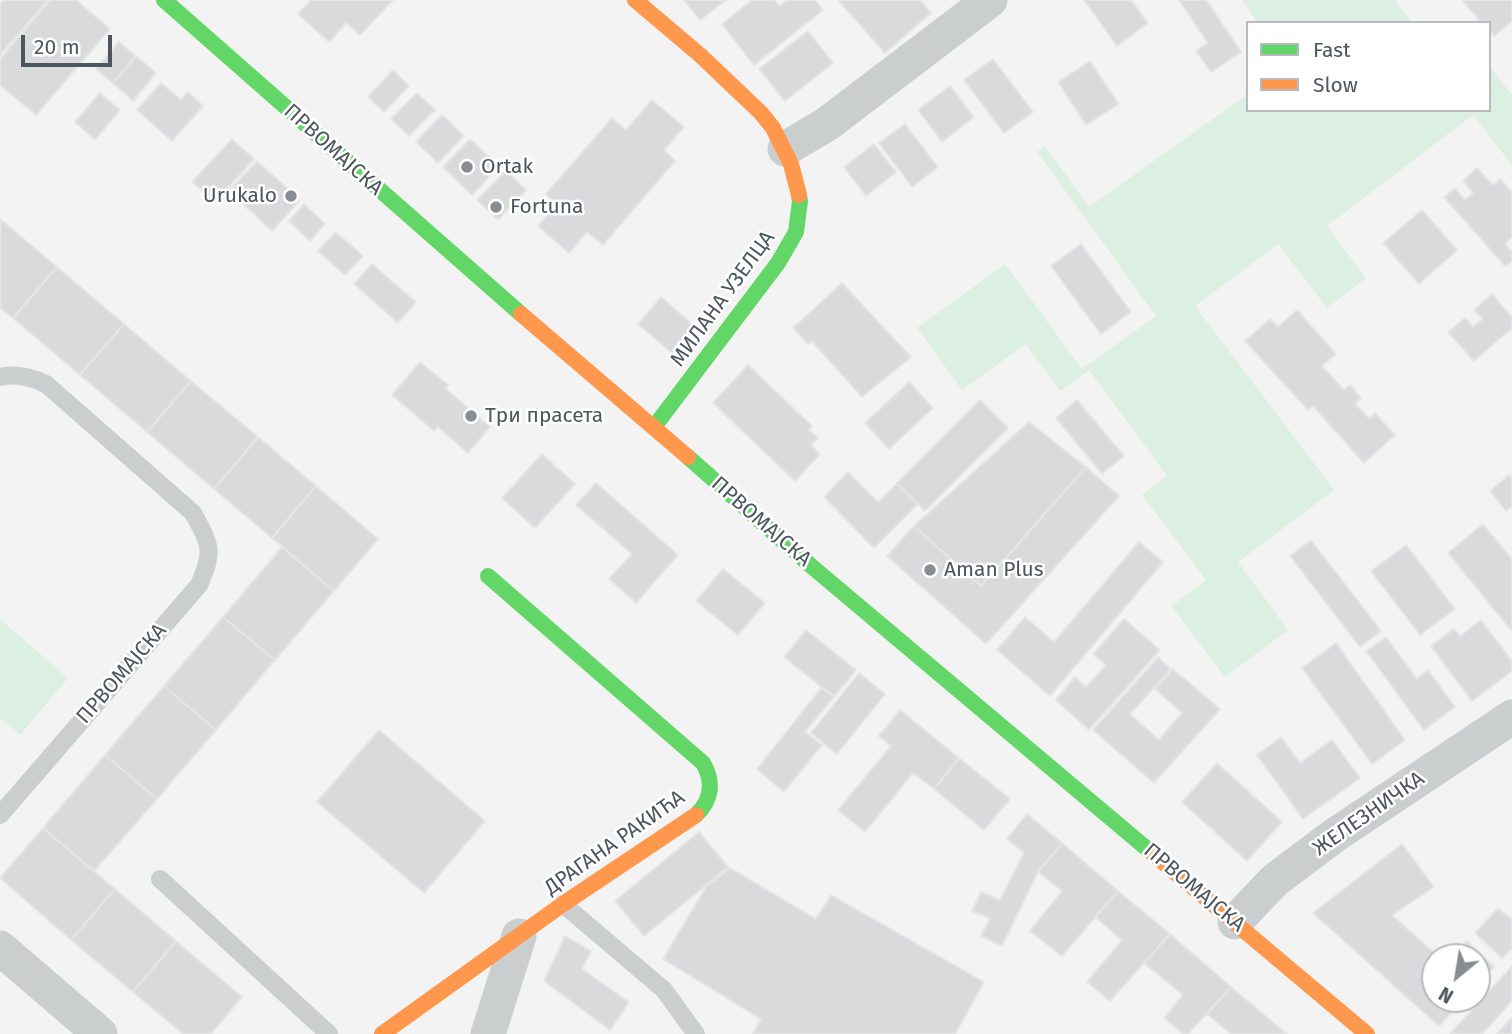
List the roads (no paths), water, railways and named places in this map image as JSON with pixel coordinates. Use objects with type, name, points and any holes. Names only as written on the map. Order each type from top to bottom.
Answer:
[{"type":"main road","name":"ПРВОМАЈСКА","points":[[164,0],[470,271],[654,427],[810,565],[1367,1034]]},
{"type":"main road","name":"МИЛАНА УЗЕЛЦА","points":[[635,0],[700,55],[761,113],[785,149],[800,201],[796,232],[772,273],[654,427]]},
{"type":"main road","name":"ДРАГАНА РАКИЋА","points":[[382,1034],[563,904],[698,814],[708,803],[712,791],[711,776],[703,763],[488,576]]},
{"type":"street","points":[[785,149],[827,124],[990,0]]},
{"type":"street","name":"ЖЕЛЕЗНИЧКА","points":[[1235,922],[1275,880],[1335,835],[1512,717]]},
{"type":"street","points":[[488,1034],[519,936]]},
{"type":"street","points":[[0,948],[100,1034]]},
{"type":"lane","name":"ПРВОМАЈСКА","points":[[0,377],[13,374],[46,384],[192,513],[207,538],[210,560],[199,585],[0,815]]},
{"type":"lane","points":[[160,879],[329,1034]]},
{"type":"lane","points":[[563,904],[664,990],[696,1034]]},
{"type":"place","name":"Ortak","points":[[467,167]]},
{"type":"place","name":"Urukalo","points":[[291,196]]},
{"type":"place","name":"Fortuna","points":[[496,207]]},
{"type":"place","name":"Три прасета","points":[[471,416]]},
{"type":"place","name":"Aman Plus","points":[[930,570]]}]
